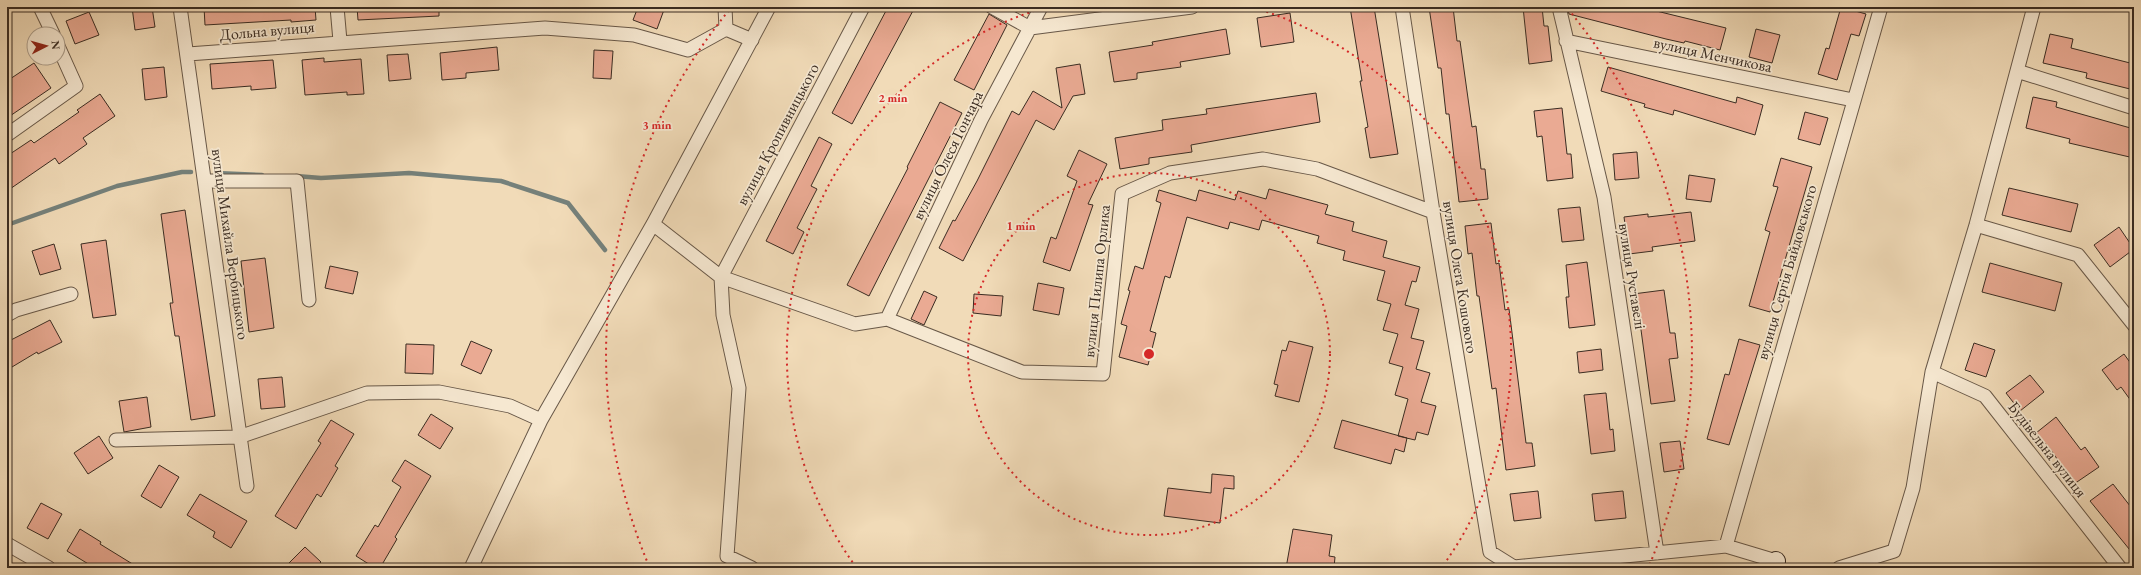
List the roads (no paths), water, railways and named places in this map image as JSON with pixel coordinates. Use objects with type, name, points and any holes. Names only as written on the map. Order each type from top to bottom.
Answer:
[{"type":"street","points":[[40,7],[48,26]]},
{"type":"street","name":"вулиця Михайла Вербицького","points":[[180,7],[188,54],[239,437],[247,486]]},
{"type":"street","points":[[337,7],[340,41]]},
{"type":"street","points":[[725,7],[726,30],[752,40]]},
{"type":"street","points":[[471,568],[541,420],[653,224],[769,7]]},
{"type":"street","name":"вулиця Кропивницького","points":[[721,277],[863,7]]},
{"type":"street","points":[[992,7],[1030,28],[1192,7]]},
{"type":"street","name":"вулиця Олеся Гончара","points":[[887,319],[981,120],[1041,7]]},
{"type":"street","name":"вулиця Олега Кошового","points":[[1402,7],[1433,212],[1490,552],[1514,567],[1657,553]]},
{"type":"street","name":"вулиця Руставелі","points":[[1559,7],[1604,197],[1657,553]]},
{"type":"street","name":"вулиця Сергія Байдовського","points":[[1726,546],[1852,100],[1881,7]]},
{"type":"street","points":[[1839,568],[1894,551],[1913,488],[1932,372],[1976,225],[2034,7]]},
{"type":"street","name":"Дольна вулиця","points":[[188,54],[340,41],[544,28],[634,35],[688,50],[726,30]]},
{"type":"street","name":"вулиця Менчикова","points":[[1566,41],[1852,100]]},
{"type":"street","points":[[7,135],[76,86],[66,64]]},
{"type":"street","points":[[2017,71],[2134,108]]},
{"type":"street","name":"вулиця Пилипа Орлика","points":[[887,319],[1022,372],[1104,374],[1122,194],[1170,173],[1263,159],[1318,169],[1433,212]]},
{"type":"street","points":[[205,181],[297,180],[309,300]]},
{"type":"street","points":[[653,224],[721,277],[855,324],[887,319]]},
{"type":"street","points":[[1976,225],[2078,255],[2134,325]]},
{"type":"street","points":[[721,277],[724,315],[739,388],[727,556],[752,568]]},
{"type":"street","points":[[7,315],[16,310],[71,294]]},
{"type":"street","name":"Будівельна вулиця","points":[[1932,372],[1985,396],[2120,568]]},
{"type":"street","points":[[116,440],[239,437],[367,393],[439,392],[510,406],[541,420]]},
{"type":"street","points":[[7,544],[49,568]]},
{"type":"street","points":[[1657,553],[1726,546],[1775,564]]},
{"type":"waterway","points":[[7,225],[117,186],[182,172],[191,172]]},
{"type":"waterway","points":[[216,173],[262,175]]},
{"type":"waterway","points":[[296,176],[321,178],[409,173],[501,181],[568,203],[605,250]]}]
